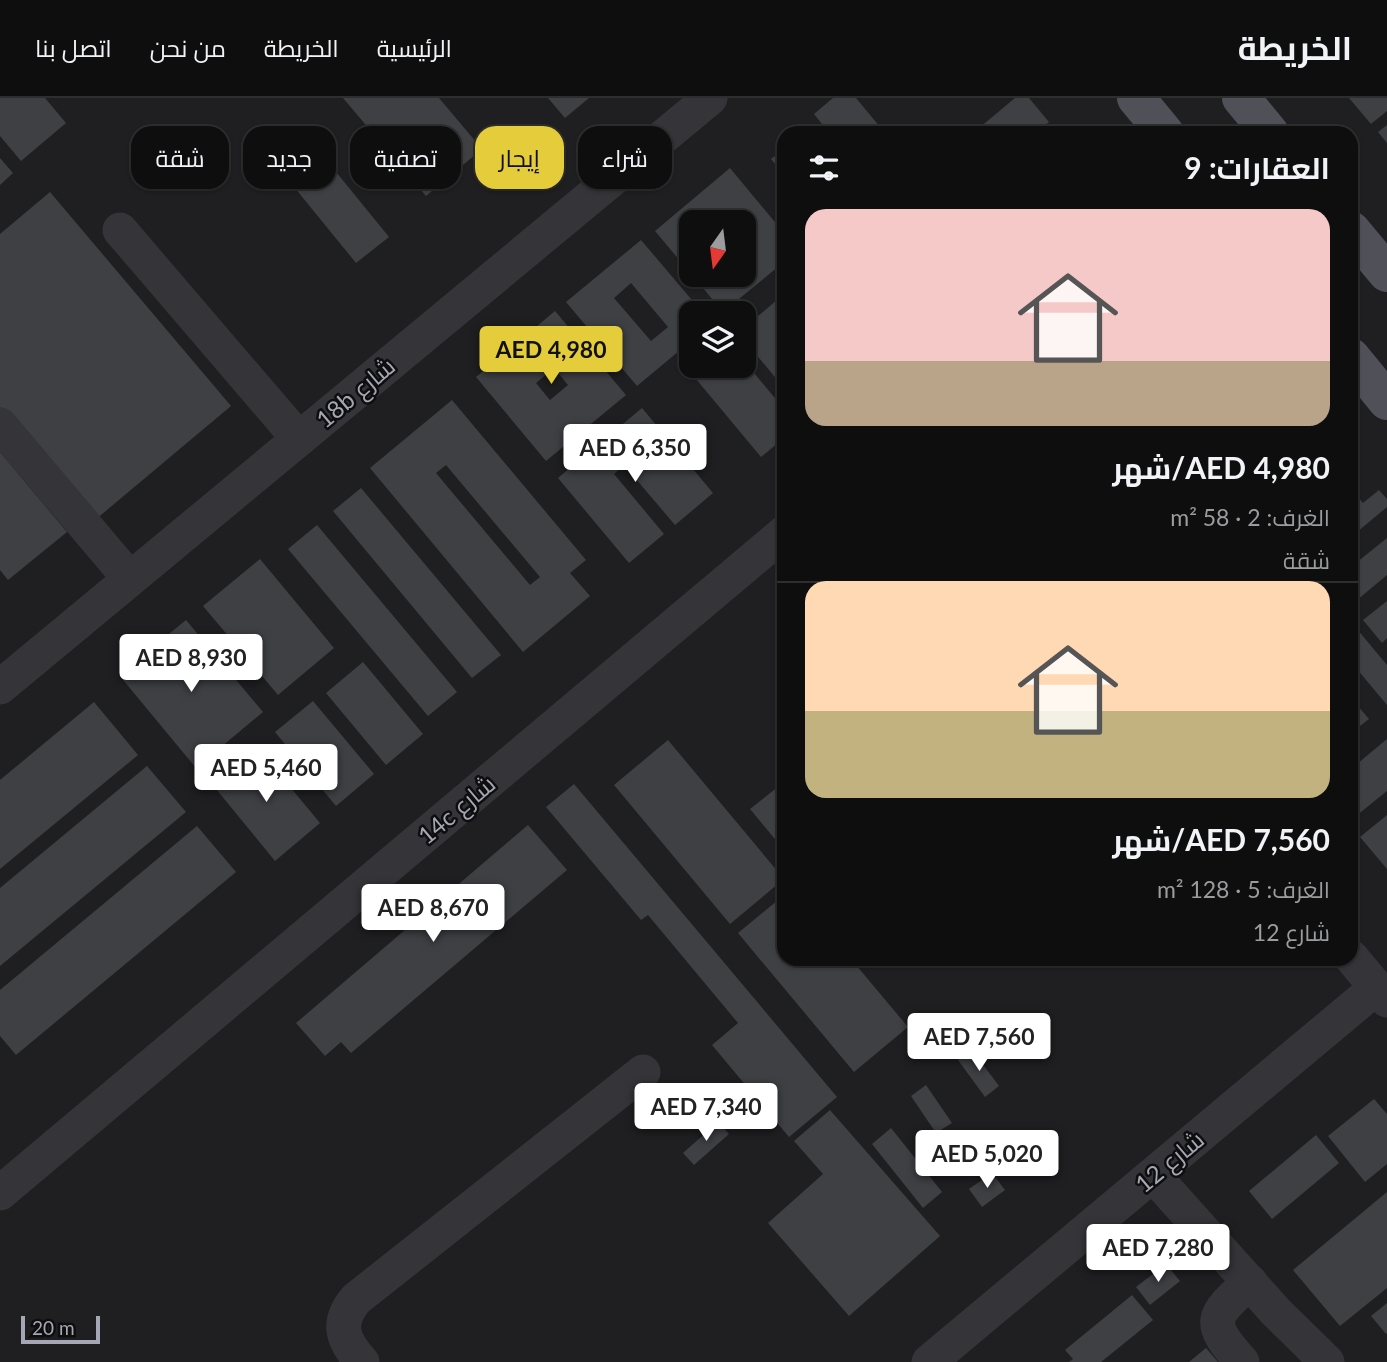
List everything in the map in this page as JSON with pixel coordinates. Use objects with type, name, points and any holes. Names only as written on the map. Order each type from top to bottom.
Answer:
[{"type":"main road","points":[[1136,98],[1159,126]]},
{"type":"main road","points":[[1241,98],[1264,126]]},
{"type":"main road","points":[[1358,238],[1387,273]]},
{"type":"main road","points":[[1358,366],[1387,401]]},
{"type":"street","name":"18b شارع","points":[[0,687],[710,98]]},
{"type":"street","points":[[120,230],[299,439]]},
{"type":"street","points":[[0,425],[130,579]]},
{"type":"street","name":"14c شارع","points":[[0,1193],[777,539]]},
{"type":"street","points":[[1358,965],[1382,994]]},
{"type":"street","name":"شارع 12","points":[[929,1362],[1153,1175],[1382,994]]},
{"type":"street","points":[[362,1362],[345,1338],[343,1324],[347,1310],[356,1299],[643,1072]]},
{"type":"street","points":[[1153,1175],[1327,1362]]},
{"type":"street","points":[[1242,1362],[1220,1336],[1217,1323],[1218,1315],[1226,1303],[1250,1282]]},
{"type":"shaded area","points":[[0,98],[1387,98],[1387,1362],[0,1362]]},
{"type":"building","points":[[0,98],[45,98],[66,123],[21,161],[0,136]]},
{"type":"building","points":[[343,98],[439,98],[475,141],[475,155],[461,167],[461,126],[367,126]]},
{"type":"building","points":[[548,98],[589,98],[565,118]]},
{"type":"building","points":[[833,98],[856,98],[879,126],[823,126],[814,114]]},
{"type":"building","points":[[1015,98],[1029,98],[1049,122],[1044,126],[981,126]]},
{"type":"building","points":[[1349,98],[1387,98],[1387,111],[1371,124]]},
{"type":"building","points":[[1387,125],[1387,143],[1378,132]]},
{"type":"building","points":[[777,154],[777,166],[771,159]]},
{"type":"building","points":[[0,158],[13,173],[0,185]]},
{"type":"building","points":[[730,168],[777,225],[777,268],[756,285],[756,210],[680,210]]},
{"type":"building","points":[[336,172],[389,237],[356,263],[296,189],[336,189]]},
{"type":"building","points":[[420,189],[434,189],[426,196]]},
{"type":"building","points":[[50,192],[231,406],[95,520],[0,407],[0,234]]},
{"type":"building","points":[[679,211],[679,260],[655,231]]},
{"type":"building","points":[[641,240],[693,301],[679,301],[679,351],[637,386],[566,302]],"holes":[[[631,283],[668,327],[651,341],[614,298]]]},
{"type":"building","points":[[702,287],[754,287],[736,301],[714,301]]},
{"type":"building","points":[[777,300],[777,380],[756,354],[756,318]]},
{"type":"building","points":[[555,311],[626,395],[546,461],[476,377]],"holes":[[[554,368],[568,385],[550,400],[536,383]]]},
{"type":"building","points":[[756,375],[777,401],[777,444],[761,457],[695,378],[756,378]]},
{"type":"building","points":[[452,400],[586,560],[570,573],[590,596],[523,652],[370,468]],"holes":[[[446,465],[540,577],[530,585],[436,473]]]},
{"type":"building","points":[[642,408],[713,493],[675,525],[624,465],[614,474],[664,534],[629,563],[558,478]]},
{"type":"building","points":[[0,452],[67,532],[8,580],[0,570]]},
{"type":"building","points":[[361,488],[501,655],[472,678],[333,511]]},
{"type":"building","points":[[1379,490],[1387,499],[1387,507],[1358,531],[1358,497],[1363,503]]},
{"type":"building","points":[[317,525],[457,692],[428,716],[288,549]]},
{"type":"building","points":[[1387,538],[1387,575],[1358,599],[1358,561]]},
{"type":"building","points":[[260,559],[334,648],[278,695],[203,606]]},
{"type":"building","points":[[1387,601],[1387,638],[1382,643],[1363,620]]},
{"type":"building","points":[[186,620],[263,712],[196,768],[119,675]]},
{"type":"building","points":[[1358,630],[1387,665],[1387,705],[1358,670]]},
{"type":"building","points":[[363,662],[423,734],[386,765],[326,693]]},
{"type":"building","points":[[313,701],[374,774],[336,806],[275,732]]},
{"type":"building","points":[[94,702],[138,755],[0,869],[0,780]]},
{"type":"building","points":[[1358,706],[1369,719],[1358,728]]},
{"type":"building","points":[[1387,739],[1387,791],[1358,814],[1358,763]]},
{"type":"building","points":[[668,740],[777,871],[777,885],[730,924],[614,785]]},
{"type":"building","points":[[257,747],[320,823],[275,861],[212,784]]},
{"type":"building","points":[[147,766],[186,812],[0,966],[0,888]]},
{"type":"building","points":[[574,784],[837,1097],[789,1137],[712,1045],[738,1023],[648,915],[641,920],[546,807]]},
{"type":"building","points":[[777,788],[777,842],[750,809]]},
{"type":"building","points":[[1387,815],[1387,869],[1360,837]]},
{"type":"building","points":[[528,825],[567,870],[351,1053],[341,1042],[325,1056],[296,1023]]},
{"type":"building","points":[[197,826],[236,872],[16,1055],[0,1036],[0,990]]},
{"type":"building","points":[[777,901],[777,966],[857,966],[908,1027],[854,1072],[738,933]]},
{"type":"building","points":[[972,1050],[999,1086],[985,1097],[958,1060]]},
{"type":"building","points":[[926,1085],[952,1123],[936,1133],[911,1096]]},
{"type":"building","points":[[1374,1099],[1387,1114],[1387,1164],[1365,1182],[1328,1136]]},
{"type":"building","points":[[830,1110],[940,1236],[849,1316],[768,1223],[823,1174],[794,1141]]},
{"type":"building","points":[[718,1122],[729,1134],[694,1165],[683,1153]]},
{"type":"building","points":[[891,1128],[942,1192],[923,1208],[872,1144]]},
{"type":"building","points":[[1316,1135],[1339,1163],[1272,1219],[1249,1191]]},
{"type":"building","points":[[992,1173],[1005,1190],[982,1207],[969,1189]]},
{"type":"building","points":[[1387,1192],[1387,1288],[1340,1326],[1293,1270]]},
{"type":"building","points":[[1166,1264],[1180,1281],[1150,1305],[1136,1287]]},
{"type":"building","points":[[1132,1295],[1153,1320],[1101,1362],[1069,1362],[1073,1359],[1065,1350]]},
{"type":"building","points":[[1387,1303],[1387,1333],[1386,1334],[1371,1316]]},
{"type":"building","points":[[1206,1348],[1218,1362],[1189,1362]]}]
